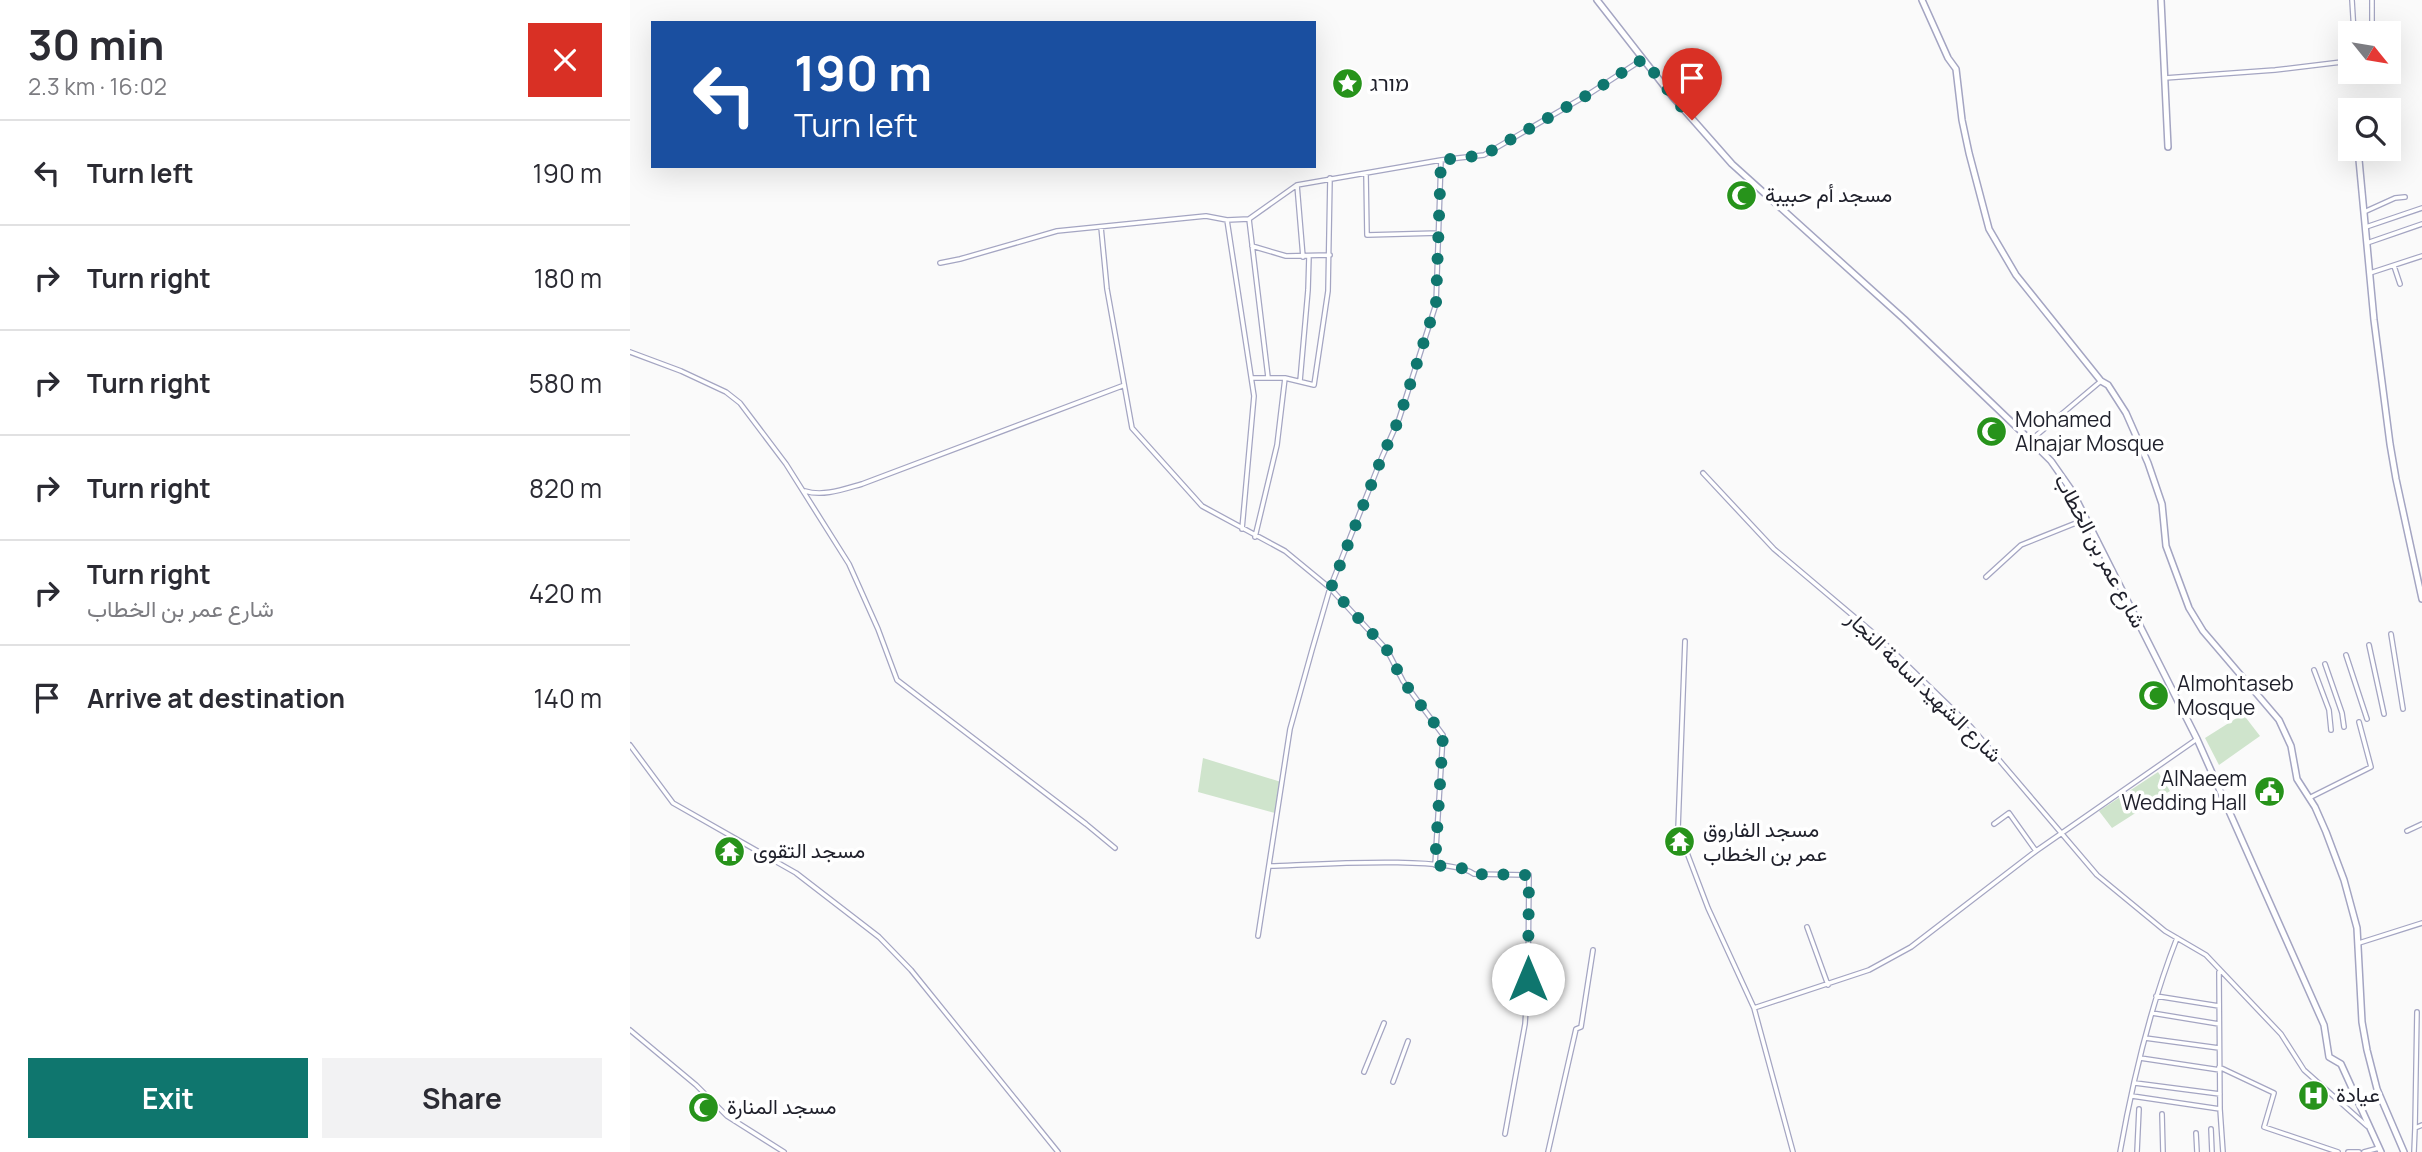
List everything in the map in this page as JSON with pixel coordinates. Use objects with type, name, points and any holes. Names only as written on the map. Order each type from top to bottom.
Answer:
[{"type":"street","name":"شارع عمر بن الخطاب","points":[[1597,0],[1704,134],[1732,164],[1904,319],[2031,440],[2059,471],[2197,739],[2323,1025],[2329,1057],[2341,1064],[2380,1150]]},
{"type":"street","points":[[1922,0],[1948,58],[1956,69],[1962,120],[1989,229],[2016,275],[2101,381],[2108,385],[2126,413],[2162,504],[2166,546],[2189,608],[2203,631],[2278,720],[2291,746],[2297,779],[2315,807],[2344,880],[2359,943],[2362,1022],[2367,1050],[2377,1088],[2404,1152]]},
{"type":"street","points":[[2161,0],[2168,147]]},
{"type":"street","points":[[2352,0],[2353,21]]},
{"type":"street","points":[[2372,0],[2372,21]]},
{"type":"street","points":[[940,263],[1057,231],[1206,216],[1227,220],[1249,219],[1290,188],[1297,186],[1330,178],[1484,155],[1580,100],[1643,59]]},
{"type":"street","points":[[2165,78],[2338,62]]},
{"type":"street","points":[[1258,936],[1290,729],[1331,588],[1399,419],[1436,304],[1441,160]]},
{"type":"street","points":[[2359,161],[2374,320],[2396,479],[2422,599]]},
{"type":"street","points":[[1366,174],[1367,235],[1439,233]]},
{"type":"street","points":[[1252,378],[1285,378],[1314,385],[1325,314],[1330,256],[1330,178]]},
{"type":"street","points":[[1297,186],[1303,257]]},
{"type":"street","points":[[2364,212],[2395,198],[2404,197]]},
{"type":"street","points":[[2366,227],[2422,208]]},
{"type":"street","points":[[1249,219],[1268,377]]},
{"type":"street","points":[[1227,220],[1254,396],[1242,529]]},
{"type":"street","points":[[2367,243],[2422,224]]},
{"type":"street","points":[[1101,228],[1105,278],[1122,386],[1132,428],[1202,506],[1285,551],[1331,588],[1387,650],[1403,681],[1443,735],[1435,865]]},
{"type":"street","points":[[1252,246],[1286,256],[1330,256]]},
{"type":"street","points":[[1300,381],[1309,256]]},
{"type":"street","points":[[2370,273],[2422,256]]},
{"type":"street","points":[[2394,266],[2400,284]]},
{"type":"street","points":[[630,352],[692,376],[726,392],[740,403],[766,434],[849,564],[897,680],[1115,848]]},
{"type":"street","points":[[1255,537],[1277,445],[1285,378]]},
{"type":"street","points":[[2031,440],[2101,381]]},
{"type":"street","points":[[804,491],[812,494],[833,492],[862,484],[1122,386]]},
{"type":"street","name":"شارع الشهيد اسامة النجار","points":[[1703,473],[1774,549],[1877,636],[1971,727],[2097,875],[2165,931],[2206,955],[2281,1034],[2304,1070],[2371,1130]]},
{"type":"street","points":[[1986,577],[2021,545],[2086,519]]},
{"type":"street","points":[[2391,634],[2403,709]]},
{"type":"street","points":[[1685,641],[1678,830],[1708,908],[1754,1007],[1793,1152]]},
{"type":"street","points":[[2369,645],[2384,715]]},
{"type":"street","points":[[2346,655],[2367,719]]},
{"type":"street","points":[[2325,664],[2342,713],[2344,727]]},
{"type":"street","points":[[2314,670],[2329,710],[2332,730]]},
{"type":"street","points":[[2309,797],[2371,767],[2359,722]]},
{"type":"street","points":[[1754,1007],[1869,970],[1910,947],[2036,851],[2197,739]]},
{"type":"street","points":[[630,745],[673,803],[796,873],[879,937],[911,970],[1058,1152]]},
{"type":"street","points":[[1994,824],[2009,813],[2036,851]]},
{"type":"street","points":[[2407,831],[2422,824]]},
{"type":"street","points":[[1270,866],[1382,863],[1435,865],[1467,869],[1474,874],[1529,875],[1529,970],[1525,1024],[1504,1134]]},
{"type":"street","points":[[2359,943],[2422,923]]},
{"type":"street","points":[[1807,927],[1828,985]]},
{"type":"street","points":[[2120,1152],[2151,1013],[2177,938]]},
{"type":"street","points":[[1548,1152],[1576,1029],[1581,1027],[1593,950]]},
{"type":"street","points":[[2219,970],[2223,1152]]},
{"type":"street","points":[[2156,996],[2219,1006]]},
{"type":"street","points":[[2414,1152],[2417,1012]]},
{"type":"street","points":[[2151,1013],[2219,1024]]},
{"type":"street","points":[[1364,1072],[1384,1023]]},
{"type":"street","points":[[630,1030],[727,1115],[784,1152]]},
{"type":"street","points":[[2145,1038],[2219,1048]]},
{"type":"street","points":[[1392,1082],[1408,1041]]},
{"type":"street","points":[[2140,1058],[2220,1069],[2274,1093],[2264,1127],[2339,1152]]},
{"type":"street","points":[[2135,1083],[2220,1094]]},
{"type":"street","points":[[2132,1096],[2220,1108]]},
{"type":"street","points":[[2137,1152],[2139,1109]]},
{"type":"street","points":[[2162,1114],[2163,1152]]},
{"type":"street","points":[[2415,1128],[2422,1125]]},
{"type":"street","points":[[2211,1129],[2213,1152]]},
{"type":"street","points":[[2196,1133],[2197,1152]]},
{"type":"street","points":[[2348,1152],[2380,1150]]},
{"type":"green space","points":[[2243,714],[2260,736],[2219,765],[2205,738]]},
{"type":"green space","points":[[1203,758],[1281,782],[1275,813],[1198,792]]},
{"type":"green space","points":[[2158,772],[2170,791],[2112,828],[2099,811]]},
{"type":"place","name":"מורג","points":[[1347,84]]},
{"type":"place","name":"مسجد أم حبيبة","points":[[1742,195]]},
{"type":"place","name":"Mohamed Alnajar Mosque","points":[[1992,432]]},
{"type":"place","name":"Almohtaseb Mosque","points":[[2154,696]]},
{"type":"place","name":"AlNaeem Wedding Hall","points":[[2270,791]]},
{"type":"place","name":"مسجد الفاروق عمر بن الخطاب","points":[[1680,842]]},
{"type":"place","name":"مسجد التقوى","points":[[730,851]]},
{"type":"place","name":"عيادة","points":[[2313,1095]]},
{"type":"place","name":"مسجد المنارة","points":[[704,1107]]},
{"type":"route","points":[[1528,979],[1529,875],[1474,874],[1467,869],[1435,865],[1443,735],[1403,681],[1387,650],[1331,588],[1399,419],[1436,304],[1441,160],[1484,155],[1643,59],[1692,120]]}]
